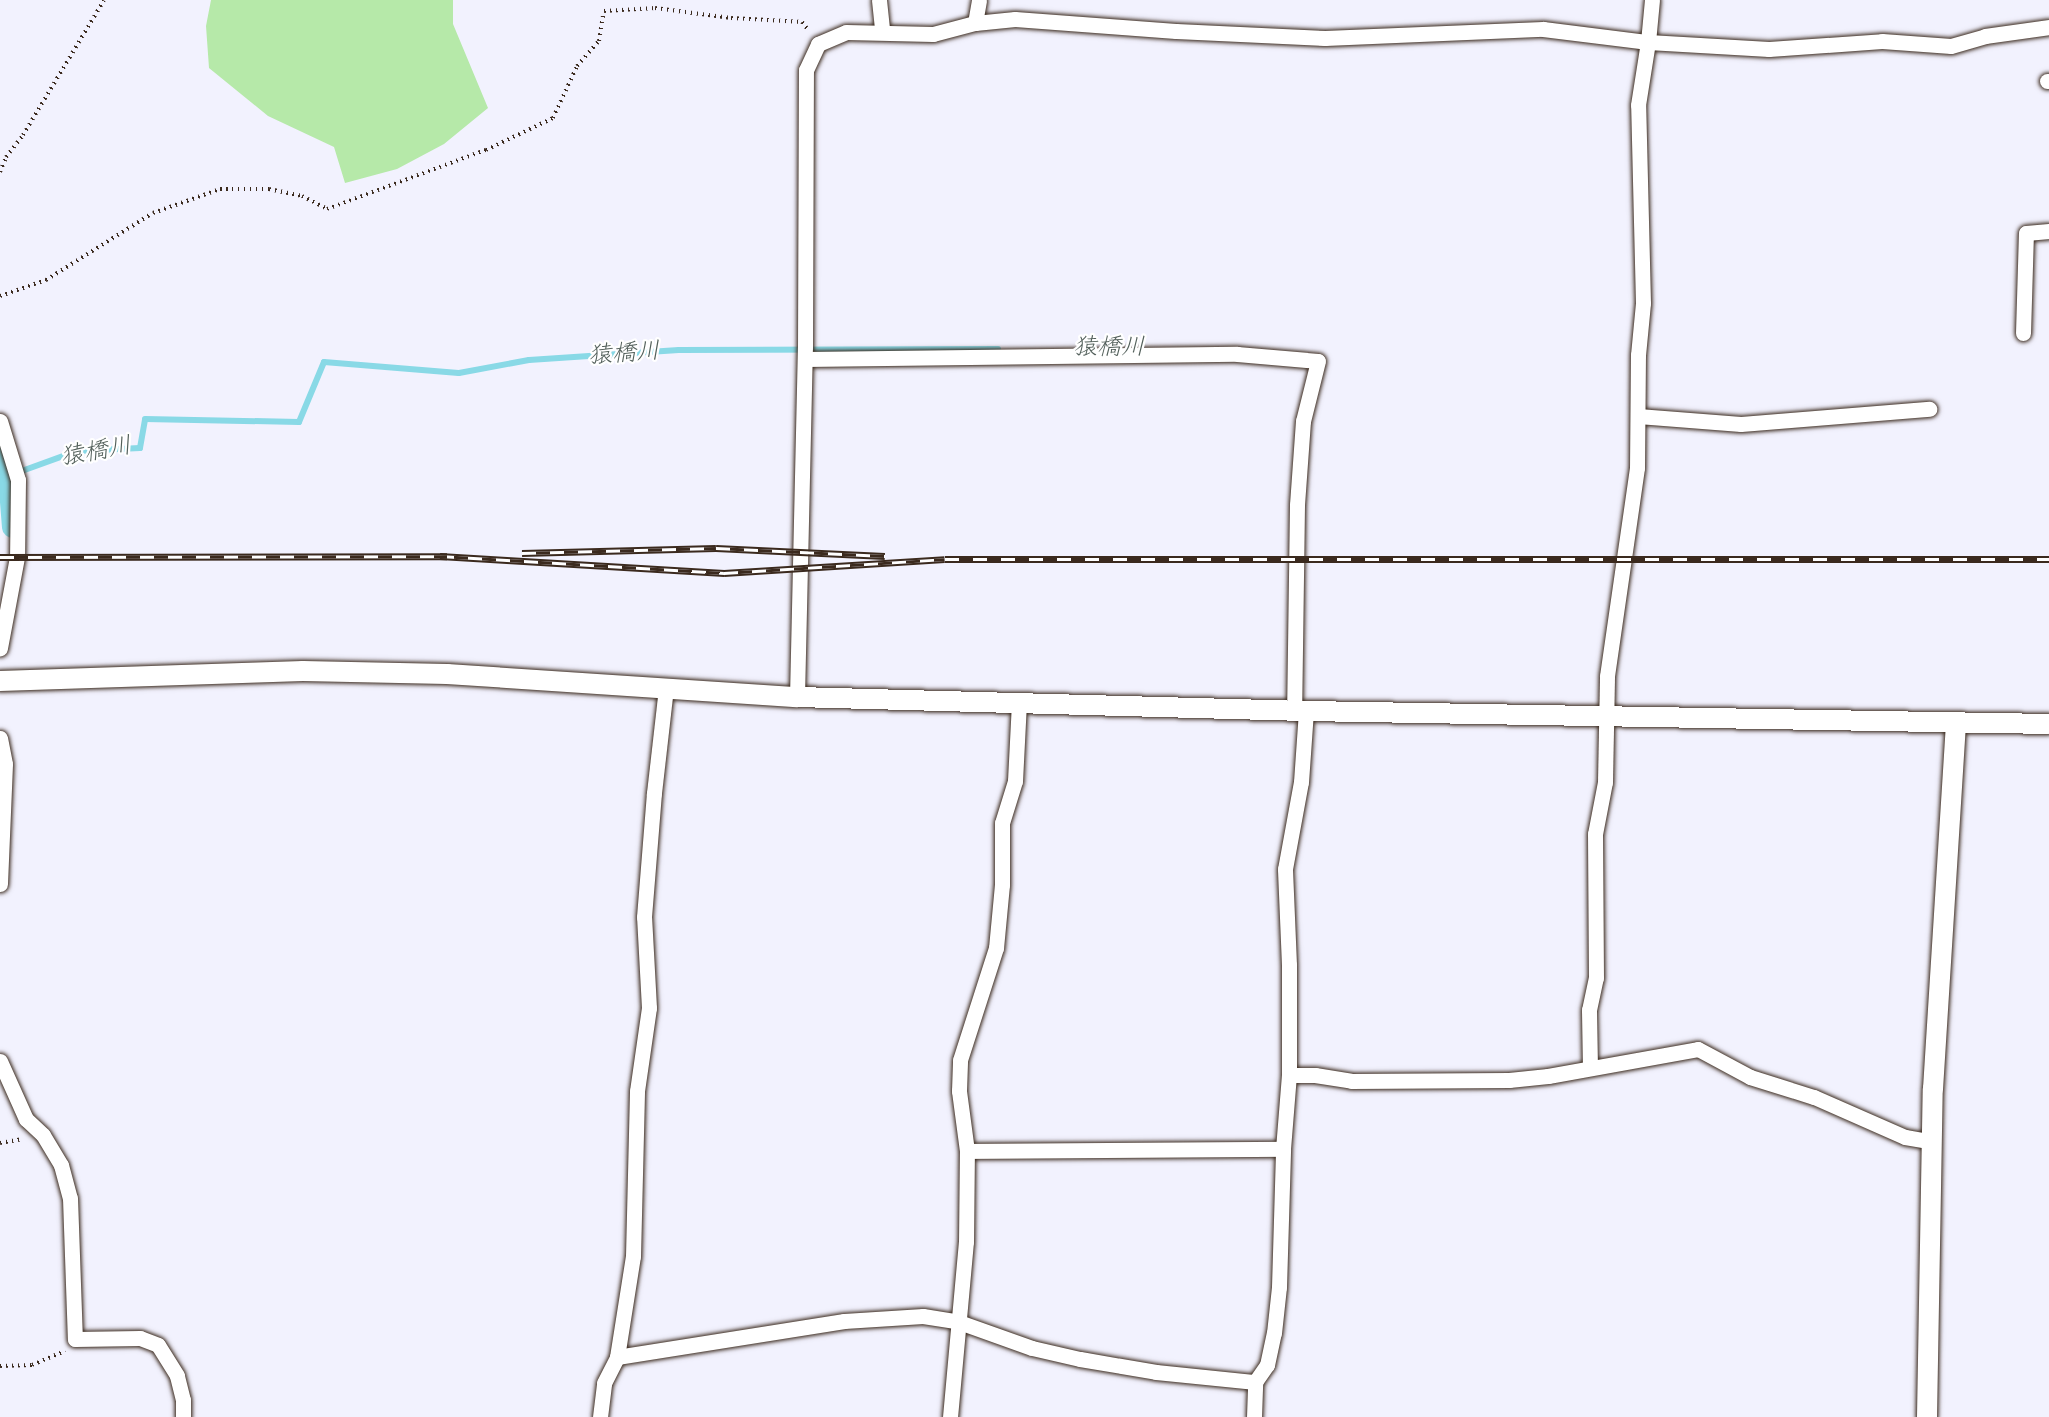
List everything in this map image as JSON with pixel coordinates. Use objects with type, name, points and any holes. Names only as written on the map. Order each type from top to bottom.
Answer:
[{"type":"street","points":[[879,0],[882,10],[882,31]]},
{"type":"street","points":[[975,23],[979,0]]},
{"type":"street","points":[[1590,1068],[1589,1011],[1596,978],[1595,834],[1605,782],[1607,676],[1637,468],[1638,355],[1643,303],[1638,105],[1652,0]]},
{"type":"street","points":[[797,697],[805,353],[806,70],[818,44],[846,32],[882,31],[933,34],[975,23],[1016,19],[1176,31],[1325,38],[1543,29],[1648,42],[1769,49],[1882,41],[1951,46],[1985,36],[2049,27]]},
{"type":"street","points":[[2023,333],[2026,232],[2049,231]]},
{"type":"street","points":[[805,353],[1237,354],[1318,361],[1303,421],[1296,505],[1301,782],[1285,869],[1289,965],[1289,1075],[1283,1149],[1279,1287],[1274,1334],[1267,1365],[1255,1382],[1254,1417]]},
{"type":"street","points":[[1638,416],[1741,424],[1929,408]]},
{"type":"street","points":[[0,421],[16,474],[17,557],[0,648]]},
{"type":"street","points":[[0,681],[303,671],[447,674],[797,697],[1300,711],[2049,724]]},
{"type":"street","points":[[600,1417],[604,1383],[617,1357],[633,1256],[637,1091],[649,1008],[644,917],[654,793],[666,688]]},
{"type":"street","points":[[950,1417],[966,1242],[967,1151],[959,1091],[960,1060],[996,948],[1002,885],[1002,823],[1015,781],[1018,703]]},
{"type":"street","points":[[1927,1417],[1937,994],[1956,724]]},
{"type":"street","points":[[0,738],[5,764],[0,884]]},
{"type":"street","points":[[1289,1075],[1315,1075],[1351,1081],[1509,1080],[1698,1049],[1750,1077],[1814,1097],[1905,1137],[1932,1142]]},
{"type":"street","points":[[0,1061],[26,1119],[43,1135],[61,1165],[70,1198],[75,1339],[140,1338],[158,1345],[177,1376],[183,1400],[183,1417]]},
{"type":"street","points":[[967,1151],[1283,1149]]},
{"type":"street","points":[[617,1357],[867,1318],[923,1316],[959,1322],[1032,1348],[1080,1359],[1156,1372],[1255,1382]]},
{"type":"path","points":[[0,172],[6,157],[23,135],[104,0]]},
{"type":"path","points":[[0,296],[46,280],[153,213],[220,189],[269,189],[302,196],[327,209],[486,150],[553,118],[577,66],[599,41],[604,11],[655,8],[731,18],[802,22],[818,44]]},
{"type":"path","points":[[0,1366],[32,1365],[66,1351],[75,1339]]},
{"type":"green space","points":[[211,0],[453,0],[453,24],[488,108],[444,144],[397,169],[345,183],[334,147],[268,116],[209,68],[206,26]]},
{"type":"waterway","name":"猿橋川","points":[[8,476],[77,451],[140,448],[145,419],[299,422],[324,362],[459,373],[529,360],[679,350],[998,349]]},
{"type":"waterway","points":[[0,447],[8,476],[12,527]]},
{"type":"railway","points":[[522,553],[716,548],[885,556]]},
{"type":"railway","points":[[440,556],[724,573],[945,559],[2049,559]]},
{"type":"railway","points":[[0,557],[447,556]]}]
